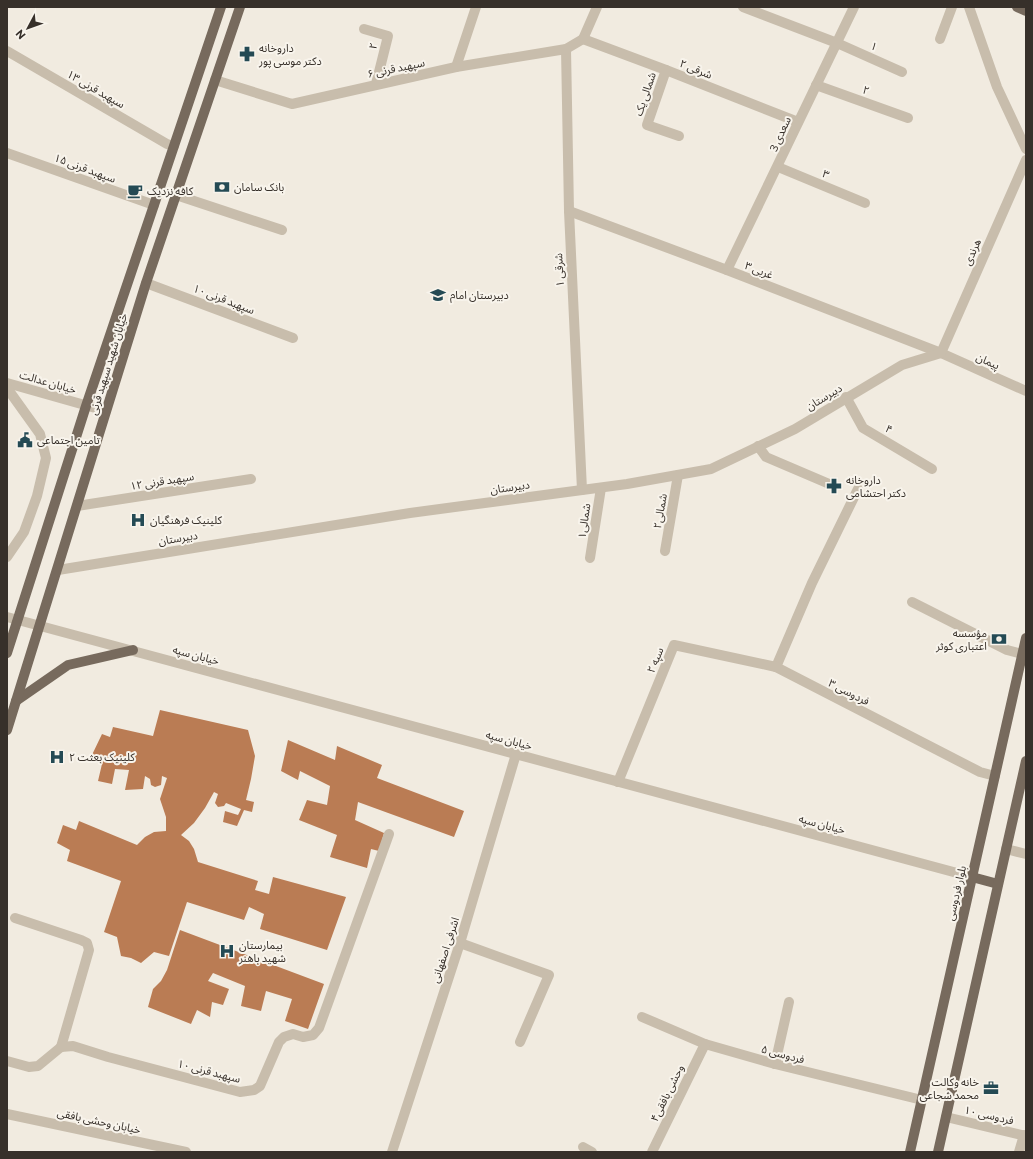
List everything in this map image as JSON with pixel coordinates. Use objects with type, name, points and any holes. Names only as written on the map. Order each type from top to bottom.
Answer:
[{"type":"main road","name":"خیابان شهید سپهبد قرنی","points":[[7,654],[86,406],[221,7]]},
{"type":"main road","name":"خیابان شهید سپهبد قرنی","points":[[7,730],[146,283],[240,7]]},
{"type":"main road","points":[[1017,7],[1026,11]]},
{"type":"main road","name":"بلوار فردوسی","points":[[910,1152],[1026,638]]},
{"type":"main road","points":[[16,701],[68,665],[133,650]]},
{"type":"main road","points":[[938,1152],[1026,764]]},
{"type":"main road","points":[[972,877],[998,884]]},
{"type":"street","points":[[456,67],[476,7]]},
{"type":"street","points":[[584,39],[597,7]]},
{"type":"street","name":"۱","points":[[744,7],[836,43],[902,72]]},
{"type":"street","name":"سعدی 3","points":[[727,270],[854,7]]},
{"type":"street","points":[[940,39],[952,7]]},
{"type":"street","points":[[969,7],[997,87],[1026,149]]},
{"type":"street","name":"۲","points":[[364,30],[388,36],[376,84]]},
{"type":"street","name":"سپهبد قرنی ۶","points":[[215,80],[292,104],[456,67],[566,49],[584,39]]},
{"type":"street","name":"شرقی ۲","points":[[584,39],[798,122]]},
{"type":"street","name":"شرقی ۱","points":[[566,49],[569,212],[582,490]]},
{"type":"street","name":"سپهبد قرنی ۱۳","points":[[7,51],[167,144],[174,146]]},
{"type":"street","name":"شمالی یک","points":[[666,70],[647,125],[679,136]]},
{"type":"street","name":"۲","points":[[816,85],[908,118]]},
{"type":"street","name":"سپهبد قرنی ۱۵","points":[[7,153],[154,206]]},
{"type":"street","name":"هرندی","points":[[940,353],[1026,160]]},
{"type":"street","name":"۳","points":[[778,167],[865,203]]},
{"type":"street","points":[[176,195],[282,230]]},
{"type":"street","name":"۳ غربی","points":[[569,212],[727,270],[940,353]]},
{"type":"street","name":"سپهبد قرنی ۱۰","points":[[146,283],[293,338]]},
{"type":"street","name":"پیمان","points":[[940,353],[1026,391]]},
{"type":"street","name":"دبیرستان","points":[[58,570],[410,513],[601,488],[710,469],[795,429],[846,397],[902,365],[940,353]]},
{"type":"street","name":"خیابان عدالت","points":[[7,383],[106,411]]},
{"type":"street","points":[[7,388],[40,434],[46,458],[37,496],[24,532],[7,557]]},
{"type":"street","name":"۴","points":[[846,397],[863,428],[932,469]]},
{"type":"street","points":[[758,446],[766,457],[834,486]]},
{"type":"street","name":"شمالی۲","points":[[665,551],[678,475]]},
{"type":"street","name":"سپهبد قرنی ۱۲","points":[[77,506],[252,479]]},
{"type":"street","name":"شمالی۱","points":[[590,558],[601,488]]},
{"type":"street","points":[[776,668],[812,583],[858,489]]},
{"type":"street","points":[[912,602],[1007,650],[1022,654]]},
{"type":"street","name":"خیابان سپه","points":[[7,617],[972,877]]},
{"type":"street","name":"سپه ۲","points":[[618,782],[674,645],[776,668]]},
{"type":"street","name":"فردوسی ۳","points":[[776,668],[980,772],[995,776]]},
{"type":"street","name":"اشرفی اصفهانی","points":[[392,1152],[460,943],[516,754]]},
{"type":"street","name":"سپهبد قرنی ۱۰","points":[[61,1046],[73,1046],[108,1057],[240,1092],[254,1090],[260,1086],[279,1042],[284,1037],[293,1034],[303,1037],[313,1035],[319,1028],[389,834]]},
{"type":"street","points":[[1006,849],[1026,854]]},
{"type":"street","points":[[7,1061],[29,1068],[38,1066],[61,1046],[89,950],[87,944],[81,940],[15,918]]},
{"type":"street","points":[[460,943],[549,975],[520,1042]]},
{"type":"street","points":[[775,1064],[789,1002]]},
{"type":"street","name":"فردوسی ۵","points":[[642,1017],[705,1044],[775,1064],[922,1100]]},
{"type":"street","name":"وحشی بافقی۴","points":[[652,1152],[705,1044]]},
{"type":"street","name":"خیابان وحشی بافقی","points":[[7,1114],[186,1152]]},
{"type":"street","name":"فردوسی ۱۰","points":[[946,1117],[1025,1136]]},
{"type":"street","points":[[1020,1152],[1025,1136]]},
{"type":"building","points":[[160,710],[248,730],[255,756],[246,800],[254,802],[252,812],[244,810],[237,826],[223,822],[225,811],[238,815],[241,809],[226,803],[224,806],[218,807],[215,803],[218,794],[214,792],[194,823],[181,835],[189,841],[194,849],[198,862],[258,881],[255,890],[269,894],[273,877],[346,897],[327,950],[260,929],[264,914],[249,907],[244,920],[187,902],[169,956],[154,952],[141,963],[131,958],[121,956],[117,937],[104,932],[121,881],[67,861],[70,850],[57,843],[63,825],[76,830],[79,821],[137,845],[145,837],[154,832],[166,831],[166,817],[160,799],[167,778],[162,776],[161,785],[155,787],[151,785],[150,779],[145,776],[143,789],[125,790],[129,770],[115,769],[112,784],[98,781],[102,764],[91,757],[102,734],[110,737],[113,727],[153,736]]},
{"type":"building","points":[[288,740],[335,760],[337,746],[382,765],[377,778],[464,811],[454,837],[358,802],[355,820],[384,833],[379,851],[371,849],[367,868],[330,857],[337,835],[299,820],[307,800],[327,805],[330,786],[300,771],[298,780],[281,771]]},
{"type":"building","points":[[180,930],[324,984],[308,1029],[285,1021],[292,999],[266,991],[261,1011],[241,1006],[245,986],[213,973],[208,981],[229,989],[223,1005],[212,1002],[210,1017],[197,1010],[191,1024],[148,1007],[153,989],[161,981],[167,970]]},
{"type":"place","name":"داروخانه دکتر موسی پور","points":[[247,54]]},
{"type":"place","name":"بانک سامان","points":[[222,187]]},
{"type":"place","name":"کافه نزدیک","points":[[135,191]]},
{"type":"place","name":"دبیرستان امام","points":[[438,295]]},
{"type":"place","name":"تامین اجتماعی","points":[[25,440]]},
{"type":"place","name":"داروخانه دکتر احتشامی","points":[[834,486]]},
{"type":"place","name":"کلینیک فرهنگیان","points":[[138,520]]},
{"type":"place","name":"مؤسسه اعتباری کوثر","points":[[999,639]]},
{"type":"place","name":"کلینیک بعثت ۲","points":[[57,757]]},
{"type":"place","name":"بیمارستان شهید باهنر","points":[[227,951]]},
{"type":"place","name":"خانه وکالت محمد شجاعی","points":[[991,1088]]}]
